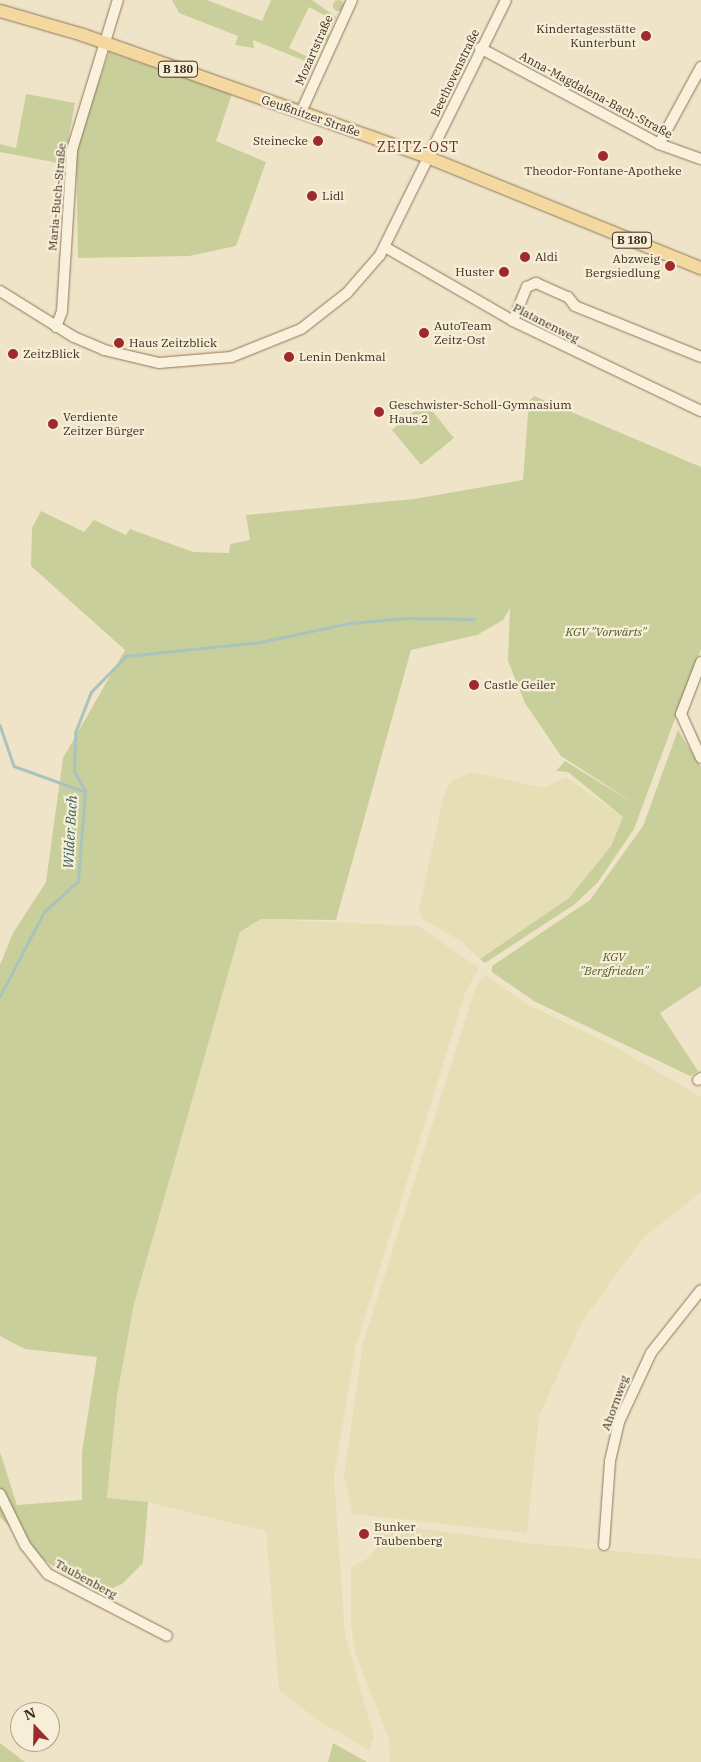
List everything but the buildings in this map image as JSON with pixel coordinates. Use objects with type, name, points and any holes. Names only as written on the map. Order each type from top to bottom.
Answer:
[{"type":"main road","name":"Geußnitzer Straße","points":[[0,11],[107,43],[428,157],[701,268]]},
{"type":"street","name":"Maria-Buch-Straße","points":[[56,327],[62,311],[70,172],[76,134],[107,43],[118,0]]},
{"type":"street","name":"Mozartstraße","points":[[302,112],[352,0]]},
{"type":"street","name":"Beethovenstraße","points":[[0,291],[56,327],[104,350],[159,363],[232,357],[276,342],[311,323],[357,283],[385,247],[480,48],[506,0]]},
{"type":"street","name":"Anna-Magdalena-Bach-Straße","points":[[480,48],[659,144],[701,159]]},
{"type":"street","points":[[659,144],[701,66]]},
{"type":"street","name":"Platanenweg","points":[[385,247],[513,321],[701,411]]},
{"type":"street","points":[[513,321],[527,287],[536,283],[568,296],[575,306],[701,356]]},
{"type":"street","points":[[701,662],[681,714],[701,758]]},
{"type":"street","name":"Ahornweg","points":[[604,1545],[610,1461],[619,1422],[651,1353],[701,1290]]},
{"type":"street","name":"Taubenberg","points":[[0,1494],[25,1545],[48,1574],[167,1636]]},
{"type":"shaded area","points":[[472,772],[544,788],[566,777],[623,817],[611,846],[569,898],[480,959],[461,941],[422,919],[419,910],[444,795],[452,780]]},
{"type":"shaded area","points":[[261,919],[418,926],[479,968],[465,993],[355,1349],[334,1476],[345,1635],[374,1737],[369,1750],[316,1719],[279,1690],[266,1531],[148,1502],[107,1499],[117,1396],[134,1304],[240,932]]},
{"type":"shaded area","points":[[486,975],[526,1004],[612,1045],[701,1097],[701,1192],[643,1238],[583,1320],[539,1416],[527,1533],[353,1514],[344,1477],[363,1344],[476,986]]},
{"type":"shaded area","points":[[373,1522],[526,1543],[701,1559],[701,1762],[390,1762],[389,1739],[355,1652],[351,1626],[351,1568],[371,1556],[378,1545]]},
{"type":"green space","points":[[338,-1],[344,5],[338,11],[332,5]]},
{"type":"green space","points":[[172,0],[207,0],[262,21],[271,0],[312,0],[336,17],[331,27],[325,24],[328,17],[309,7],[289,48],[308,57],[314,45],[321,49],[313,64],[253,40],[254,48],[235,45],[238,36],[179,13]]},
{"type":"green space","points":[[321,30],[325,30],[329,36],[325,42],[321,42],[317,38],[317,34]]},
{"type":"green space","points":[[109,52],[232,94],[216,141],[266,162],[236,246],[189,256],[78,258],[76,148]]},
{"type":"green space","points":[[26,94],[75,103],[64,164],[0,152],[0,144],[16,148]]},
{"type":"green space","name":"KGV \"Vorwärts\"","points":[[534,396],[701,467],[701,649],[634,829],[598,882],[575,904],[485,963],[480,959],[569,898],[611,846],[623,817],[568,772],[556,771],[565,761],[640,807],[561,756],[525,703],[508,661],[510,608],[503,620],[477,635],[411,650],[336,920],[261,919],[240,932],[134,1304],[117,1396],[107,1498],[148,1502],[143,1563],[122,1584],[103,1592],[79,1584],[40,1557],[0,1517],[0,1452],[17,1505],[82,1500],[82,1452],[97,1357],[25,1349],[0,1336],[0,965],[13,933],[46,882],[63,758],[125,650],[31,566],[32,528],[41,511],[84,532],[94,520],[126,535],[130,529],[193,552],[229,553],[230,544],[250,540],[246,515],[414,499],[523,480],[529,401]]},
{"type":"green space","points":[[425,402],[454,438],[421,465],[392,430]]},
{"type":"green space","name":"KGV \"Bergfrieden\"","points":[[678,730],[701,767],[701,986],[660,1013],[698,1071],[690,1076],[534,1001],[492,972],[492,966],[590,900],[643,826]]},
{"type":"green space","points":[[0,1743],[25,1762],[0,1762]]},
{"type":"green space","points":[[333,1743],[367,1762],[328,1762]]},
{"type":"waterway","points":[[85,791],[74,771],[75,733],[91,692],[126,656],[261,642],[350,623],[405,618],[474,619]]},
{"type":"waterway","name":"Wilder Bach","points":[[0,725],[14,766],[83,791]]},
{"type":"waterway","name":"Wilder Bach","points":[[0,996],[44,912],[78,881],[85,791]]},
{"type":"place","name":"Kindertagesstätte Kunterbunt","points":[[646,36]]},
{"type":"place","name":"Steinecke","points":[[318,141]]},
{"type":"place","name":"Theodor-Fontane-Apotheke","points":[[603,156]]},
{"type":"place","name":"Lidl","points":[[312,196]]},
{"type":"place","name":"Aldi","points":[[525,257]]},
{"type":"place","name":"Abzweig Bergsiedlung","points":[[670,266]]},
{"type":"place","name":"Huster","points":[[504,272]]},
{"type":"place","name":"AutoTeam Zeitz-Ost","points":[[424,333]]},
{"type":"place","name":"Haus Zeitzblick","points":[[119,343]]},
{"type":"place","name":"ZeitzBlick","points":[[13,354]]},
{"type":"place","name":"Lenin Denkmal","points":[[289,357]]},
{"type":"place","name":"Geschwister-Scholl-Gymnasium Haus 2","points":[[379,412]]},
{"type":"place","name":"Verdiente Zeitzer Bürger","points":[[53,424]]},
{"type":"place","name":"Castle Geiler","points":[[474,685]]},
{"type":"place","name":"Bunker Taubenberg","points":[[364,1534]]},
{"type":"district","name":"ZEITZ-OST","points":[[418,147]]}]
